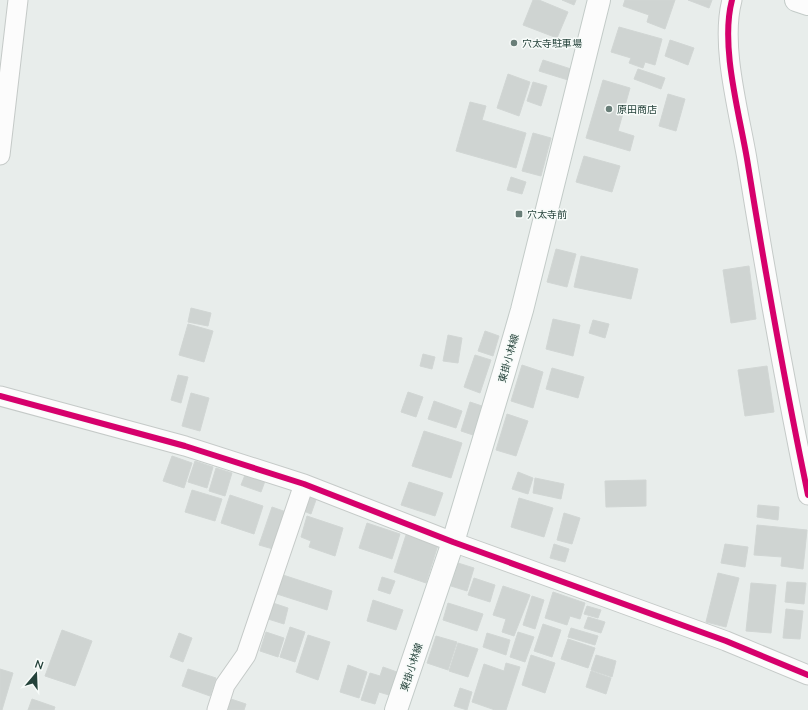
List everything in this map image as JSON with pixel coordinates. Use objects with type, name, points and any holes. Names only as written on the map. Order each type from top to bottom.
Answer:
[{"type":"main road","name":"東掛小林線","points":[[396,710],[452,542],[522,310],[599,0]]},
{"type":"main road","points":[[796,0],[808,4]]},
{"type":"street","points":[[0,156],[18,0]]},
{"type":"street","points":[[732,0],[728,15],[730,61],[769,292],[808,495]]},
{"type":"street","points":[[0,396],[185,446],[304,484],[452,542],[726,641],[808,675],[808,665]]},
{"type":"street","points":[[217,710],[225,686],[246,655],[304,484]]},
{"type":"building","points":[[533,0],[539,0],[568,12],[557,38],[523,25]]},
{"type":"building","points":[[562,0],[576,0],[574,5]]},
{"type":"building","points":[[625,0],[675,0],[665,29],[647,22],[649,15],[623,6]]},
{"type":"building","points":[[688,0],[712,0],[709,8]]},
{"type":"building","points":[[619,27],[662,39],[655,65],[645,62],[643,68],[629,63],[631,58],[611,52]]},
{"type":"building","points":[[670,40],[694,48],[688,65],[665,56]]},
{"type":"building","points":[[543,60],[571,69],[568,80],[539,71]]},
{"type":"building","points":[[638,69],[665,78],[661,89],[634,79]]},
{"type":"building","points":[[508,74],[530,82],[519,116],[497,108]]},
{"type":"building","name":"原田商店","points":[[603,80],[630,88],[618,131],[634,136],[630,151],[586,138]]},
{"type":"building","points":[[533,82],[547,86],[541,106],[527,101]]},
{"type":"building","points":[[668,94],[685,99],[676,131],[659,126]]},
{"type":"building","points":[[470,102],[486,106],[482,120],[526,133],[516,168],[456,151]]},
{"type":"building","points":[[533,133],[551,138],[541,176],[522,171]]},
{"type":"building","points":[[584,156],[620,166],[612,192],[576,182]]},
{"type":"building","points":[[511,177],[526,182],[522,194],[507,190]]},
{"type":"building","points":[[556,249],[576,254],[567,287],[547,282]]},
{"type":"building","points":[[581,256],[638,269],[631,299],[574,287]]},
{"type":"building","points":[[749,266],[756,319],[731,323],[723,270]]},
{"type":"building","points":[[191,308],[211,313],[208,326],[188,322]]},
{"type":"building","points":[[553,319],[580,325],[573,356],[546,349]]},
{"type":"building","points":[[593,320],[609,324],[605,338],[589,333]]},
{"type":"building","points":[[188,324],[213,331],[204,362],[179,355]]},
{"type":"building","points":[[485,331],[499,336],[493,356],[478,351]]},
{"type":"building","points":[[448,335],[462,338],[458,363],[443,361]]},
{"type":"building","points":[[423,354],[435,357],[432,369],[420,366]]},
{"type":"building","points":[[475,355],[491,360],[480,393],[464,387]]},
{"type":"building","points":[[522,365],[543,372],[533,408],[511,401]]},
{"type":"building","points":[[767,366],[774,412],[745,416],[738,370]]},
{"type":"building","points":[[552,368],[584,377],[578,398],[546,389]]},
{"type":"building","points":[[178,375],[188,377],[181,403],[171,400]]},
{"type":"building","points":[[408,392],[423,397],[416,417],[401,412]]},
{"type":"building","points":[[191,393],[209,398],[200,431],[182,426]]},
{"type":"building","points":[[434,401],[462,411],[456,428],[428,419]]},
{"type":"building","points":[[470,402],[482,406],[473,435],[461,431]]},
{"type":"building","points":[[507,414],[528,421],[516,456],[496,450]]},
{"type":"building","points":[[424,431],[462,443],[451,478],[412,466]]},
{"type":"building","points":[[172,456],[192,463],[184,488],[163,481]]},
{"type":"building","points":[[195,461],[213,467],[207,488],[188,482]]},
{"type":"building","points":[[216,468],[232,473],[225,496],[209,491]]},
{"type":"building","points":[[518,472],[533,478],[528,494],[512,489]]},
{"type":"building","points":[[245,475],[265,481],[261,492],[241,485]]},
{"type":"building","points":[[535,478],[564,484],[561,499],[533,493]]},
{"type":"building","points":[[646,480],[646,506],[606,507],[605,481]]},
{"type":"building","points":[[409,482],[443,493],[435,516],[401,505]]},
{"type":"building","points":[[192,490],[222,499],[215,521],[185,512]]},
{"type":"building","points":[[306,494],[317,497],[311,514],[301,510]]},
{"type":"building","points":[[230,495],[263,506],[254,534],[221,523]]},
{"type":"building","points":[[519,498],[553,508],[544,537],[511,527]]},
{"type":"building","points":[[758,505],[779,507],[778,520],[757,517]]},
{"type":"building","points":[[272,507],[292,514],[280,551],[259,545]]},
{"type":"building","points":[[564,513],[580,518],[572,544],[557,540]]},
{"type":"building","points":[[307,516],[343,528],[335,556],[309,547],[311,541],[301,537]]},
{"type":"building","points":[[367,523],[400,534],[392,559],[359,548]]},
{"type":"building","points":[[757,525],[807,530],[803,569],[781,566],[782,557],[754,555]]},
{"type":"building","points":[[406,535],[438,545],[426,583],[394,572]]},
{"type":"building","points":[[554,544],[569,549],[565,562],[550,558]]},
{"type":"building","points":[[725,544],[748,547],[745,567],[721,563]]},
{"type":"building","points":[[458,563],[474,568],[467,591],[451,586]]},
{"type":"building","points":[[718,573],[739,578],[726,627],[706,622]]},
{"type":"building","points":[[283,575],[332,591],[327,610],[277,594]]},
{"type":"building","points":[[382,577],[395,581],[390,594],[378,590]]},
{"type":"building","points":[[474,578],[495,585],[490,602],[468,595]]},
{"type":"building","points":[[787,582],[806,583],[804,604],[785,602]]},
{"type":"building","points":[[751,583],[776,585],[771,633],[746,631]]},
{"type":"building","points":[[503,586],[530,595],[514,636],[502,632],[506,619],[493,615]]},
{"type":"building","points":[[553,592],[585,603],[580,619],[570,616],[567,625],[545,618]]},
{"type":"building","points":[[532,596],[544,600],[535,629],[523,625]]},
{"type":"building","points":[[373,600],[403,610],[396,630],[367,621]]},
{"type":"building","points":[[270,602],[288,608],[284,624],[265,618]]},
{"type":"building","points":[[448,603],[483,614],[477,631],[443,620]]},
{"type":"building","points":[[587,606],[601,610],[598,618],[584,614]]},
{"type":"building","points":[[786,609],[803,611],[800,639],[783,638]]},
{"type":"building","points":[[588,617],[605,622],[601,633],[584,628]]},
{"type":"building","points":[[543,624],[561,630],[552,657],[534,651]]},
{"type":"building","points":[[290,627],[305,632],[295,662],[280,657]]},
{"type":"building","points":[[571,628],[598,636],[595,645],[568,637]]},
{"type":"building","points":[[62,630],[92,641],[75,686],[45,676]]},
{"type":"building","points":[[266,632],[284,638],[278,657],[260,651]]},
{"type":"building","points":[[518,632],[534,637],[525,662],[510,657]]},
{"type":"building","points":[[179,633],[192,638],[183,662],[170,657]]},
{"type":"building","points":[[487,633],[510,640],[506,655],[483,647]]},
{"type":"building","points":[[308,635],[330,642],[318,680],[296,672]]},
{"type":"building","points":[[436,636],[457,642],[448,670],[427,663]]},
{"type":"building","points":[[568,639],[595,648],[588,668],[561,659]]},
{"type":"building","points":[[458,643],[478,649],[468,677],[449,671]]},
{"type":"building","points":[[531,655],[555,663],[545,693],[522,685]]},
{"type":"building","points":[[596,655],[616,661],[612,677],[591,670]]},
{"type":"building","points":[[506,663],[520,667],[506,710],[495,710],[472,702],[484,664],[504,671]]},
{"type":"building","points":[[348,665],[367,672],[359,698],[340,692]]},
{"type":"building","points":[[383,667],[397,672],[389,695],[379,692],[375,704],[361,700],[370,673],[380,676]]},
{"type":"building","points":[[0,669],[13,673],[2,710],[0,710]]},
{"type":"building","points":[[188,669],[216,678],[210,696],[182,686]]},
{"type":"building","points":[[591,671],[611,678],[606,694],[586,687]]},
{"type":"building","points":[[460,688],[472,692],[467,710],[454,706]]},
{"type":"building","points":[[32,699],[55,707],[54,710],[28,710]]},
{"type":"building","points":[[231,699],[246,704],[244,710],[228,710]]},
{"type":"cycle path","points":[[732,0],[728,37],[732,79],[791,411],[808,495]]},
{"type":"cycle path","points":[[0,396],[185,446],[304,484],[453,542],[726,641],[808,675]]},
{"type":"place","name":"穴太寺駐車場","points":[[514,43]]},
{"type":"place","name":"原田商店","points":[[609,109]]},
{"type":"place","name":"穴太寺前","points":[[519,214]]}]
